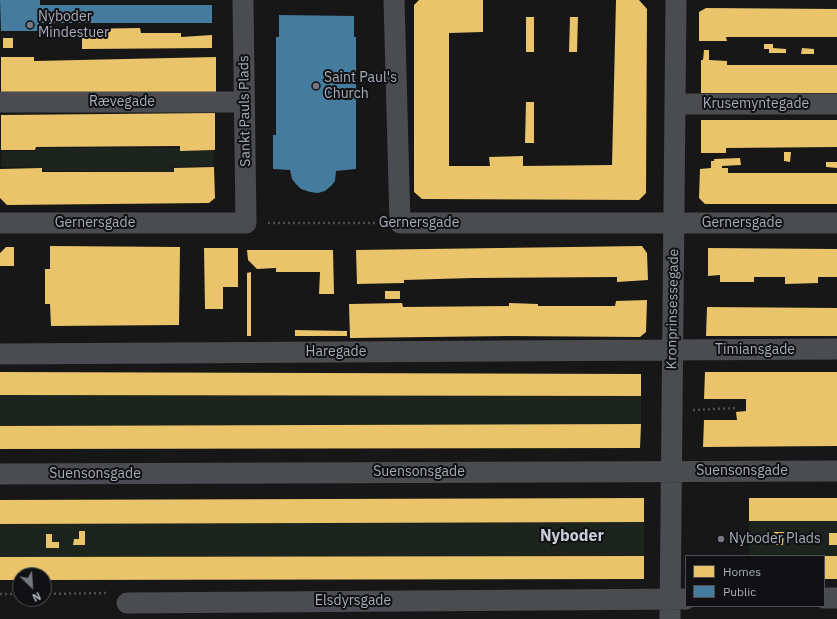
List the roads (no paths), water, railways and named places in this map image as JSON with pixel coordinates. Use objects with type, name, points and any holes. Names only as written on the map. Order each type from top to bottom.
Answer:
[{"type":"street","name":"Sankt Pauls Plads","points":[[243,0],[246,223]]},
{"type":"street","name":"Gernersgade","points":[[394,0],[400,223],[837,223]]},
{"type":"street","name":"Kronprinsessegade","points":[[675,606],[672,472],[676,0]]},
{"type":"street","name":"Rævegade","points":[[0,102],[244,102]]},
{"type":"street","name":"Krusemyntegade","points":[[675,104],[837,104]]},
{"type":"street","name":"Gernersgade","points":[[0,223],[246,223]]},
{"type":"street","name":"Timiansgade","points":[[673,350],[837,349]]},
{"type":"street","name":"Haregade","points":[[0,354],[673,350]]},
{"type":"street","name":"Suensonsgade","points":[[0,474],[837,471]]},
{"type":"street","points":[[825,598],[837,598]]},
{"type":"street","name":"Elsdyrsgade","points":[[127,603],[675,606]]},
{"type":"place","name":"Nyboder Mindestuer","points":[[30,25]]},
{"type":"place","name":"Saint Paul's Church","points":[[316,86]]},
{"type":"place","name":"Nyboder Plads","points":[[721,539]]},
{"type":"district","name":"Nyboder","points":[[572,536]]}]
